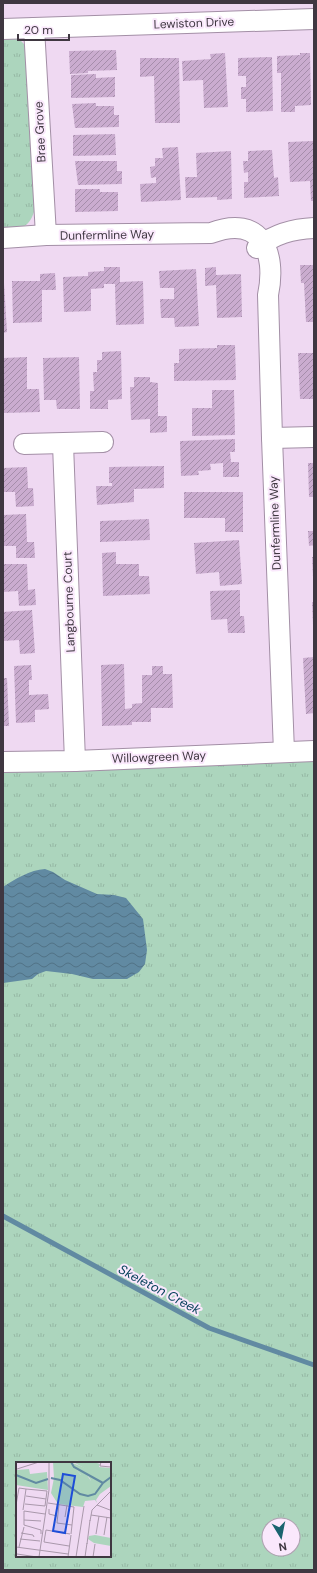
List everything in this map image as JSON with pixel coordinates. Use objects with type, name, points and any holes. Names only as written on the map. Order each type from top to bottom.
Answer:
[{"type":"street","name":"Lewiston Drive","points":[[3,29],[314,18]]},
{"type":"street","name":"Brae Grove","points":[[34,28],[46,236]]},
{"type":"street","points":[[261,245],[275,236],[284,233],[314,228]]},
{"type":"street","name":"Dunfermline Way","points":[[3,238],[211,233],[220,237],[244,239],[254,245],[261,245],[271,267],[271,282],[268,295],[284,752]]},
{"type":"street","points":[[272,438],[314,437]]},
{"type":"street","points":[[24,444],[103,442]]},
{"type":"street","name":"Langbourne Court","points":[[64,444],[75,761]]},
{"type":"street","name":"Willowgreen Way","points":[[3,762],[75,761],[314,751]]},
{"type":"green space","points":[[3,36],[19,39],[25,45],[36,204],[32,218],[26,225],[17,229],[3,231]]},
{"type":"green space","points":[[314,757],[314,1570],[3,1570],[3,770]]},
{"type":"water","points":[[45,869],[53,872],[65,880],[97,894],[114,895],[126,898],[143,919],[147,950],[145,964],[139,972],[127,979],[93,979],[72,974],[46,971],[38,974],[32,979],[3,983],[3,887],[28,873]]},
{"type":"building","points":[[116,50],[117,70],[88,71],[88,73],[70,74],[69,51]]},
{"type":"building","points":[[225,53],[228,107],[204,108],[203,80],[183,81],[182,61],[211,59],[210,54]]},
{"type":"building","points":[[300,53],[310,53],[311,105],[295,106],[295,112],[281,112],[281,73],[277,73],[277,56],[300,55]]},
{"type":"building","points":[[272,57],[273,111],[246,112],[246,99],[241,99],[241,87],[246,87],[246,76],[238,76],[238,58]]},
{"type":"building","points":[[140,58],[179,58],[180,123],[155,123],[154,76],[140,77]]},
{"type":"building","points":[[96,74],[96,78],[115,77],[115,97],[71,98],[71,75]]},
{"type":"building","points":[[96,103],[96,106],[114,106],[114,115],[119,115],[119,127],[75,128],[72,104]]},
{"type":"building","points":[[115,134],[116,155],[73,156],[73,135]]},
{"type":"building","points":[[314,141],[314,201],[311,201],[310,181],[290,182],[288,142]]},
{"type":"building","points":[[178,147],[181,200],[141,202],[140,184],[156,183],[156,177],[151,178],[150,167],[155,166],[155,158],[163,158],[162,148]]},
{"type":"building","points":[[272,150],[274,178],[278,177],[279,196],[244,198],[244,182],[248,182],[248,172],[244,173],[243,161],[248,161],[248,151]]},
{"type":"building","points":[[231,151],[232,199],[217,200],[217,197],[186,198],[185,177],[197,177],[196,153]]},
{"type":"building","points":[[75,161],[117,161],[117,171],[122,171],[122,184],[78,185]]},
{"type":"building","points":[[75,189],[100,189],[100,192],[118,192],[118,211],[75,212]]},
{"type":"building","points":[[300,265],[314,265],[314,322],[306,322],[304,283],[301,283]]},
{"type":"building","points":[[104,267],[120,267],[120,282],[143,281],[144,324],[116,325],[115,284],[104,284],[104,288],[91,289],[91,311],[64,312],[63,277],[88,276],[88,272],[104,271]]},
{"type":"building","points":[[216,267],[216,275],[241,274],[242,317],[217,318],[216,285],[205,286],[205,268]]},
{"type":"building","points":[[196,269],[199,326],[175,327],[174,318],[161,318],[160,299],[174,299],[174,288],[160,288],[159,271]]},
{"type":"building","points":[[55,273],[56,290],[42,290],[42,322],[13,323],[12,281],[40,281],[40,274]]},
{"type":"building","points":[[3,283],[7,332],[3,333]]},
{"type":"building","points":[[217,345],[235,345],[236,380],[174,381],[174,363],[179,363],[179,349],[217,348]]},
{"type":"building","points":[[121,351],[122,399],[108,400],[108,409],[90,409],[90,391],[94,391],[93,372],[97,372],[97,360],[102,360],[102,352]]},
{"type":"building","points":[[298,353],[314,353],[314,399],[300,399]]},
{"type":"building","points":[[27,357],[27,389],[39,389],[40,412],[3,413],[3,358]]},
{"type":"building","points":[[79,357],[80,409],[57,409],[56,400],[44,400],[43,358]]},
{"type":"building","points":[[134,377],[150,377],[150,382],[158,383],[158,416],[167,416],[167,432],[150,433],[150,419],[131,420],[130,387],[134,387]]},
{"type":"building","points":[[212,390],[234,390],[235,435],[192,436],[192,408],[212,408]]},
{"type":"building","points":[[235,439],[235,452],[230,452],[231,462],[239,462],[239,477],[223,477],[223,463],[210,464],[211,470],[198,471],[199,475],[181,476],[180,441]]},
{"type":"building","points":[[308,463],[314,463],[314,497],[309,497]]},
{"type":"building","points":[[164,466],[164,488],[134,489],[134,502],[97,505],[96,486],[112,486],[112,483],[109,483],[109,467]]},
{"type":"building","points":[[27,467],[28,488],[33,488],[34,506],[16,507],[15,492],[3,492],[3,468]]},
{"type":"building","points":[[184,492],[243,492],[243,532],[225,532],[225,518],[184,518]]},
{"type":"building","points":[[26,514],[27,542],[34,542],[35,558],[16,558],[16,546],[3,546],[3,515]]},
{"type":"building","points":[[149,519],[150,540],[100,542],[100,521]]},
{"type":"building","points":[[308,531],[314,531],[314,545],[309,546]]},
{"type":"building","points":[[239,540],[242,584],[220,586],[219,572],[196,574],[194,543]]},
{"type":"building","points":[[116,552],[116,564],[139,564],[139,576],[149,576],[150,594],[103,596],[102,553]]},
{"type":"building","points":[[312,557],[314,557],[314,577],[313,577]]},
{"type":"building","points":[[3,564],[27,564],[28,590],[35,589],[36,605],[19,606],[18,591],[3,592]]},
{"type":"building","points":[[240,590],[240,616],[244,616],[245,633],[228,633],[227,619],[211,620],[210,591]]},
{"type":"building","points":[[312,602],[314,602],[314,625],[313,625]]},
{"type":"building","points":[[32,610],[35,653],[20,654],[19,640],[3,641],[3,612]]},
{"type":"building","points":[[314,657],[314,713],[306,714],[303,658]]},
{"type":"building","points":[[124,664],[125,709],[132,708],[132,704],[142,703],[142,675],[152,675],[152,666],[163,666],[163,674],[172,674],[173,708],[151,708],[151,722],[132,722],[132,725],[102,726],[101,665]]},
{"type":"building","points":[[31,665],[32,680],[29,680],[29,695],[48,694],[49,709],[35,710],[35,722],[16,723],[14,666]]},
{"type":"building","points":[[3,678],[7,678],[9,726],[3,726]]},
{"type":"waterway","name":"Skeleton Creek","points":[[3,1216],[209,1328],[314,1365]]}]
